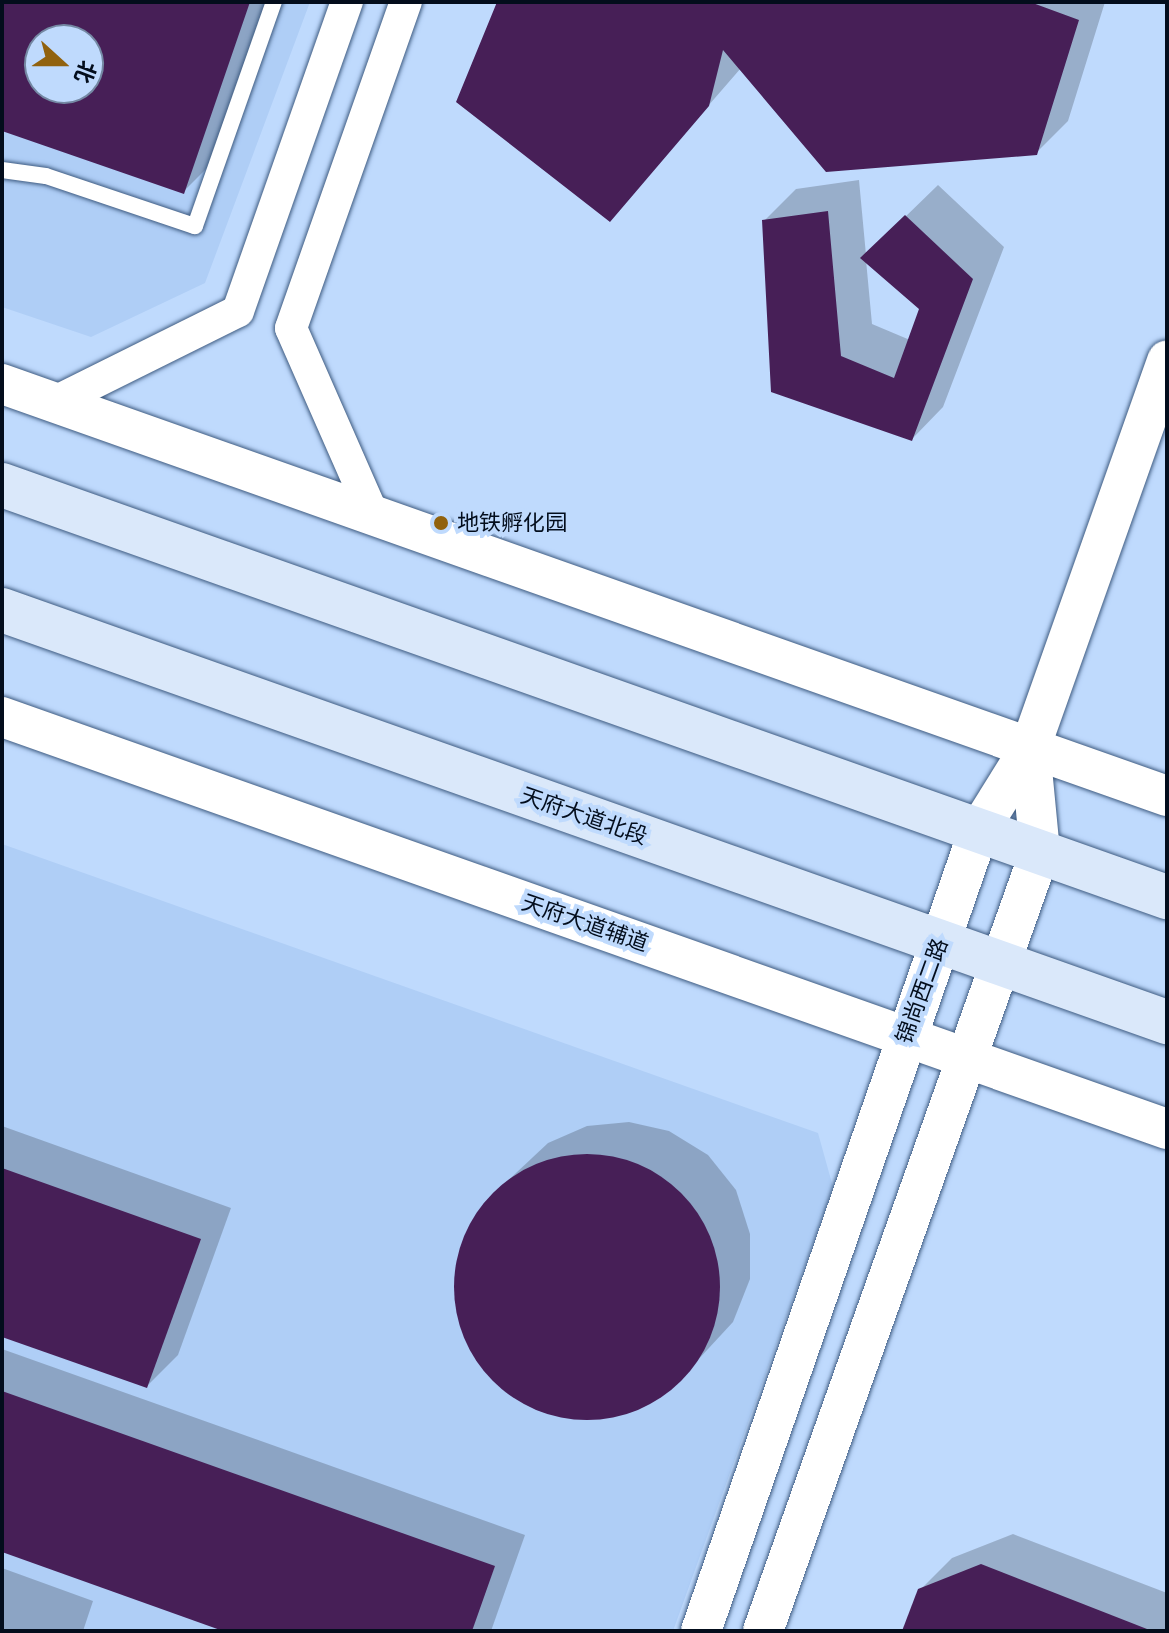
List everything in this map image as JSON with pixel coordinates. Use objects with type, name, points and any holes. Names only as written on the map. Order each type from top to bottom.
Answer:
[{"type":"main road","points":[[2,485],[1167,897]]},
{"type":"main road","name":"天府大道北段","points":[[2,610],[1167,1022]]},
{"type":"street","points":[[55,402],[238,311],[347,2]]},
{"type":"street","points":[[373,515],[291,328],[406,2]]},
{"type":"street","name":"锦尚西二路","points":[[701,1631],[979,830],[1030,748],[1167,361]]},
{"type":"street","points":[[2,384],[1167,796]]},
{"type":"street","name":"天府大道辅道","points":[[2,717],[1167,1129]]},
{"type":"street","points":[[763,1631],[1040,852],[1030,748]]},
{"type":"lane","points":[[2,170],[46,176],[195,226],[274,2]]},
{"type":"shaded area","points":[[2,2],[310,2],[205,283],[91,337],[2,307]]},
{"type":"shaded area","points":[[2,844],[818,1133],[833,1187],[673,1631],[2,1631]]},
{"type":"building","points":[[2,2],[250,2],[184,194],[2,131]]},
{"type":"building","points":[[497,2],[1030,2],[1079,20],[1037,155],[826,172],[723,50],[709,106],[610,222],[456,102]]},
{"type":"building","points":[[828,211],[841,356],[894,378],[919,309],[860,258],[905,215],[973,279],[912,441],[771,392],[762,220]]},
{"type":"building","points":[[574,1154],[600,1154],[626,1159],[650,1169],[672,1184],[690,1202],[705,1224],[715,1248],[720,1287],[715,1326],[705,1350],[690,1372],[672,1390],[650,1405],[626,1415],[600,1420],[574,1420],[548,1415],[524,1405],[502,1390],[484,1372],[469,1350],[459,1326],[454,1300],[454,1274],[459,1248],[469,1224],[484,1202],[502,1184],[524,1169],[548,1159]]},
{"type":"building","points":[[2,1168],[201,1239],[147,1388],[2,1337]]},
{"type":"building","points":[[2,1391],[495,1566],[472,1631],[223,1631],[2,1552]]},
{"type":"building","points":[[981,1564],[1147,1631],[902,1631],[918,1589]]},
{"type":"place","name":"地铁孵化园","points":[[441,523]]}]
